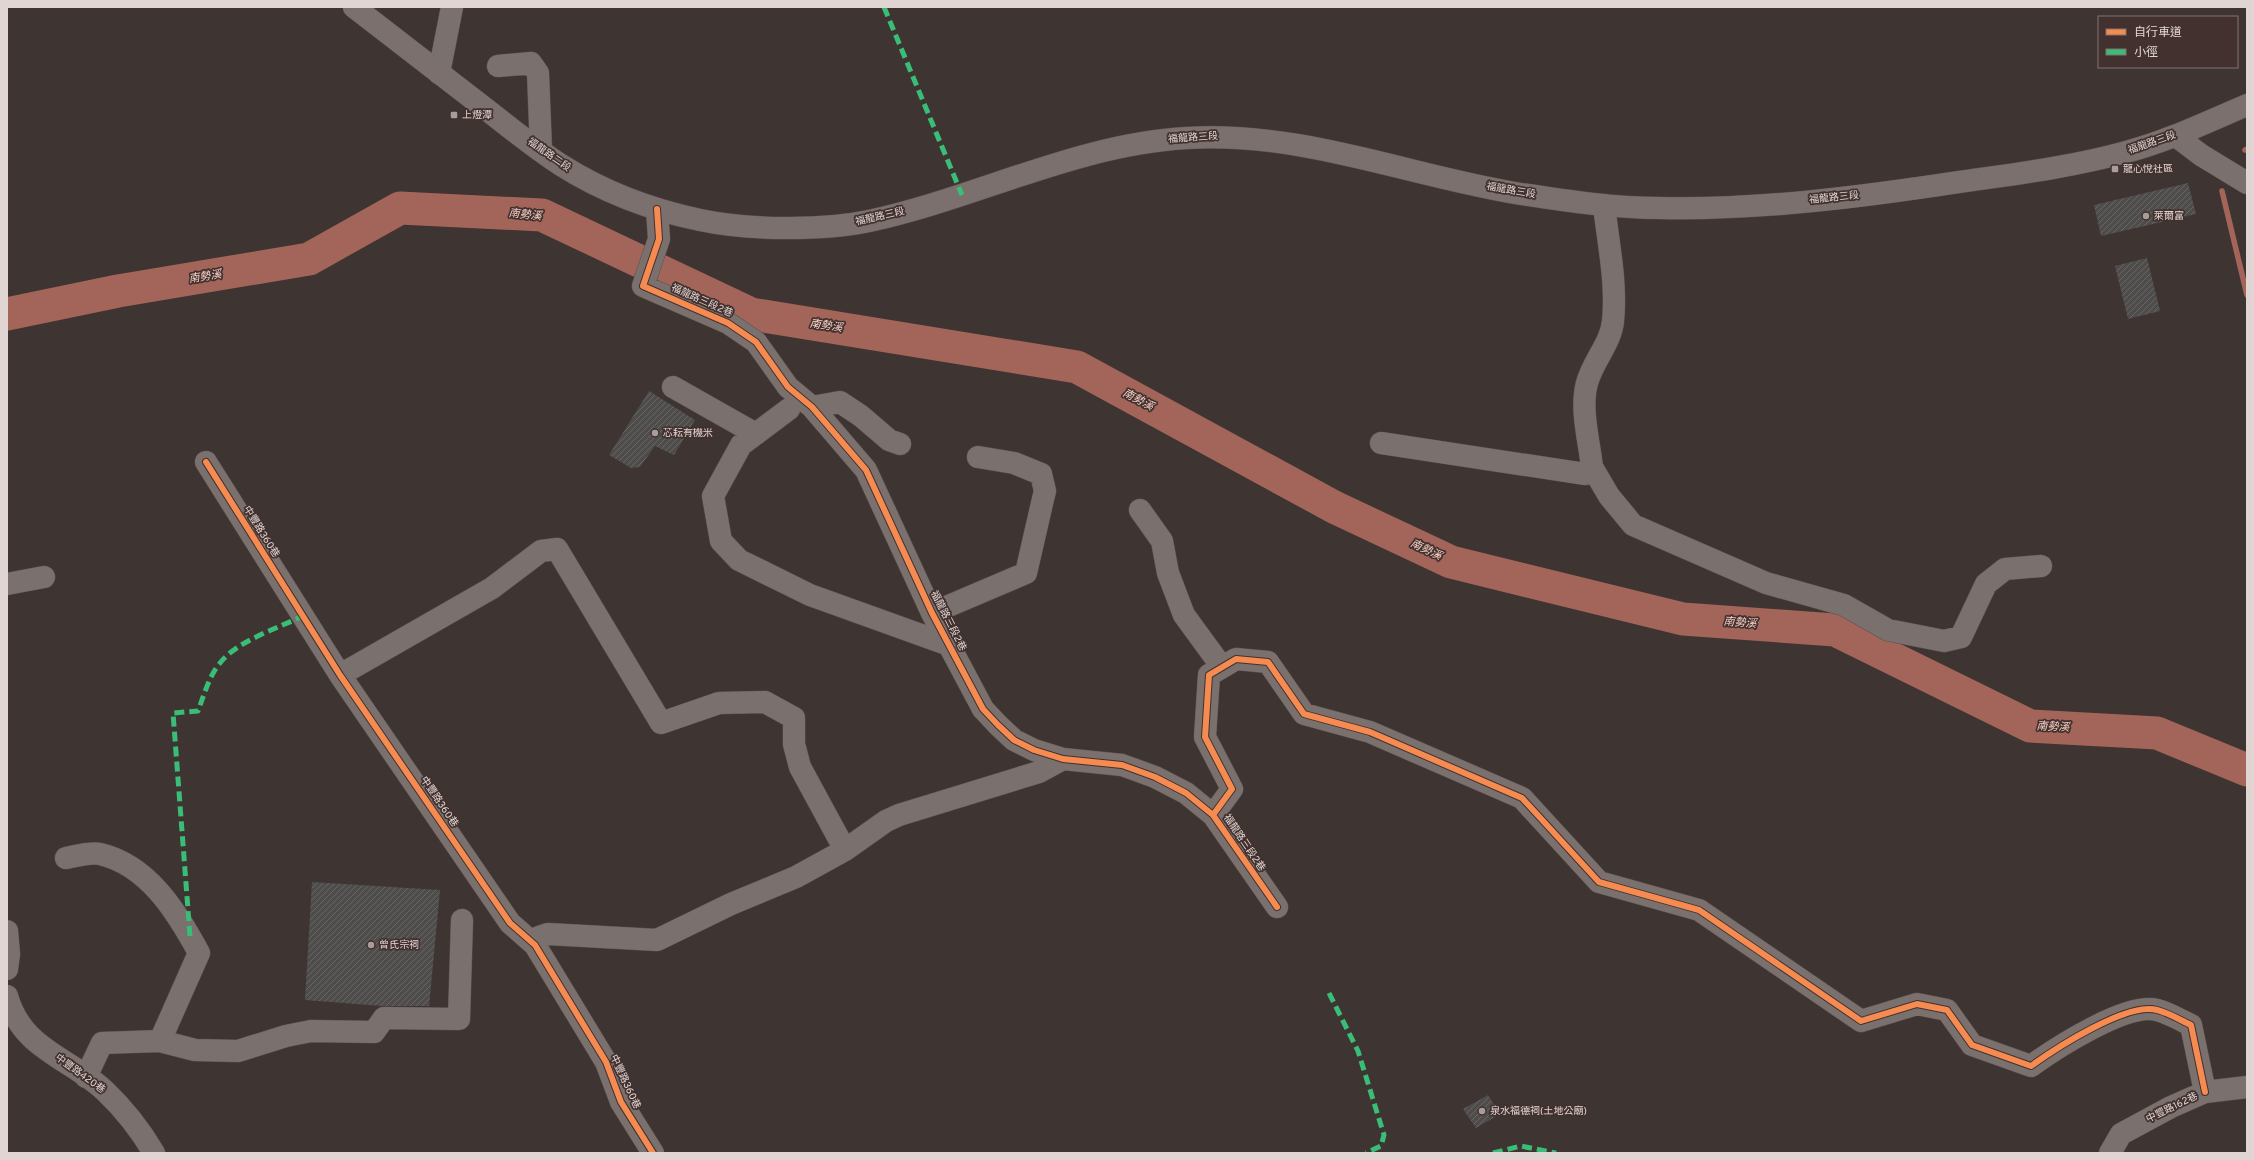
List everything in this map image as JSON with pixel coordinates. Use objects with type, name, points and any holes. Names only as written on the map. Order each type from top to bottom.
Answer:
[{"type":"main road","name":"福龍路二段","points":[[354,7],[562,166],[606,189],[657,209],[704,221],[779,227]]},
{"type":"main road","name":"福龍路三段","points":[[779,227],[818,227],[866,222],[962,195],[1093,154],[1142,143],[1181,138],[1222,136],[1263,138],[1517,193],[1604,205],[1658,208],[1720,208],[1832,199],[2034,171],[2124,153],[2176,136],[2247,106]]},
{"type":"street","points":[[439,73],[452,7]]},
{"type":"street","points":[[498,66],[531,64],[538,73],[541,150]]},
{"type":"street","points":[[2176,136],[2201,155],[2247,183]]},
{"type":"street","points":[[1604,205],[1614,296],[1613,322],[1609,336],[1587,382],[1583,407],[1592,467],[1609,496],[1633,525],[1766,584],[1844,605],[1888,630],[1944,641],[1961,636],[1986,584],[2005,569],[2041,566]]},
{"type":"street","name":"福龍路三段2巷","points":[[657,209],[659,239],[643,286],[728,323],[750,338],[766,354],[788,387],[812,407],[866,470],[932,613],[983,709],[1014,740],[1034,750],[1063,759],[1122,765],[1155,777],[1186,793],[1213,815],[1277,908]]},
{"type":"street","points":[[673,387],[756,434]]},
{"type":"street","points":[[812,407],[840,402],[861,416],[889,440],[900,444]]},
{"type":"street","points":[[789,409],[741,445],[713,496],[721,541],[739,560],[810,595],[949,645]]},
{"type":"street","points":[[1381,443],[1585,474],[1592,467]]},
{"type":"street","points":[[932,613],[1026,572],[1044,500],[1045,491],[1041,474],[1014,463],[978,457]]},
{"type":"street","name":"中豐路360巷","points":[[206,462],[340,674],[510,923],[535,945],[606,1062],[621,1102],[653,1153]]},
{"type":"street","points":[[1140,510],[1162,541],[1168,573],[1184,615],[1222,667]]},
{"type":"street","points":[[340,674],[492,588],[541,551],[557,549],[661,723],[719,703],[765,702],[794,718],[794,744],[800,767],[845,850]]},
{"type":"street","points":[[7,584],[44,577]]},
{"type":"street","points":[[1213,815],[1232,789],[1205,737],[1208,675],[1236,659],[1268,662],[1304,714],[1370,732],[1522,798],[1599,882],[1699,910],[1861,1021],[1916,1004],[1948,1010],[1972,1045],[2031,1066],[2056,1047],[2126,1012],[2157,1010],[2191,1025],[2205,1092]]},
{"type":"street","points":[[535,945],[539,937],[548,934],[657,940],[731,904],[796,877],[845,850],[886,821],[898,815],[1039,772],[1063,759]]},
{"type":"street","points":[[66,858],[98,854],[130,865],[152,883],[190,936],[199,953],[160,1041]]},
{"type":"street","points":[[86,1077],[102,1043],[160,1041],[195,1050],[238,1051],[286,1036],[311,1031],[374,1032],[384,1018],[459,1019],[462,920]]},
{"type":"street","points":[[7,931],[9,954],[7,969]]},
{"type":"street","name":"中豐路420巷","points":[[7,996],[17,1022],[30,1038],[104,1090],[130,1119],[154,1153]]},
{"type":"street","name":"中豐路162巷","points":[[2110,1153],[2121,1134],[2205,1092],[2247,1087]]},
{"type":"building","points":[[2188,183],[2196,214],[2101,236],[2094,205]]},
{"type":"building","points":[[2147,258],[2160,311],[2128,319],[2115,266]]},
{"type":"building","name":"芯耘有機米","points":[[649,391],[695,420],[674,455],[655,446],[640,467],[631,468],[609,455]]},
{"type":"building","name":"曾氏宗祠","points":[[312,882],[440,890],[429,1006],[382,1006],[305,1000]]},
{"type":"building","name":"泉水福德祠(土地公廟)","points":[[1488,1095],[1500,1114],[1476,1128],[1463,1109]]},
{"type":"waterway","points":[[2222,191],[2247,295]]},
{"type":"waterway","name":"南勢溪","points":[[7,314],[118,291],[309,259],[400,208],[542,215],[751,314],[1077,367],[1334,507],[1451,562],[1683,619],[1835,630],[2030,726],[2157,733],[2247,770]]},
{"type":"marked path","points":[[884,7],[962,195]]},
{"type":"marked path","points":[[190,936],[173,713],[198,711],[207,686],[216,668],[227,655],[258,636],[303,616]]},
{"type":"marked path","points":[[1329,993],[1358,1051],[1384,1135],[1381,1146],[1366,1153]]},
{"type":"marked path","points":[[1493,1153],[1521,1146],[1556,1153]]},
{"type":"cycle path","points":[[657,209],[659,239],[643,286],[728,323],[756,342],[788,387],[812,407],[866,470],[932,613],[983,709],[1014,740],[1034,750],[1063,759],[1122,765],[1155,777],[1186,793],[1213,815],[1277,907]]},
{"type":"cycle path","points":[[206,462],[340,675],[510,923],[535,945],[606,1062],[621,1102],[653,1153]]},
{"type":"cycle path","points":[[1213,815],[1232,789],[1205,737],[1209,675],[1236,659],[1268,662],[1304,714],[1370,732],[1522,798],[1599,882],[1699,910],[1861,1021],[1917,1004],[1947,1010],[1972,1045],[2031,1066],[2074,1038],[2111,1019],[2144,1009],[2157,1010],[2191,1025],[2205,1092]]},
{"type":"place","name":"上燈潭","points":[[454,115]]},
{"type":"place","name":"龍心悅社區","points":[[2115,169]]},
{"type":"place","name":"萊爾富","points":[[2146,216]]},
{"type":"place","name":"芯耘有機米","points":[[655,433]]},
{"type":"place","name":"曾氏宗祠","points":[[371,945]]},
{"type":"place","name":"泉水福德祠(土地公廟)","points":[[1482,1111]]}]
